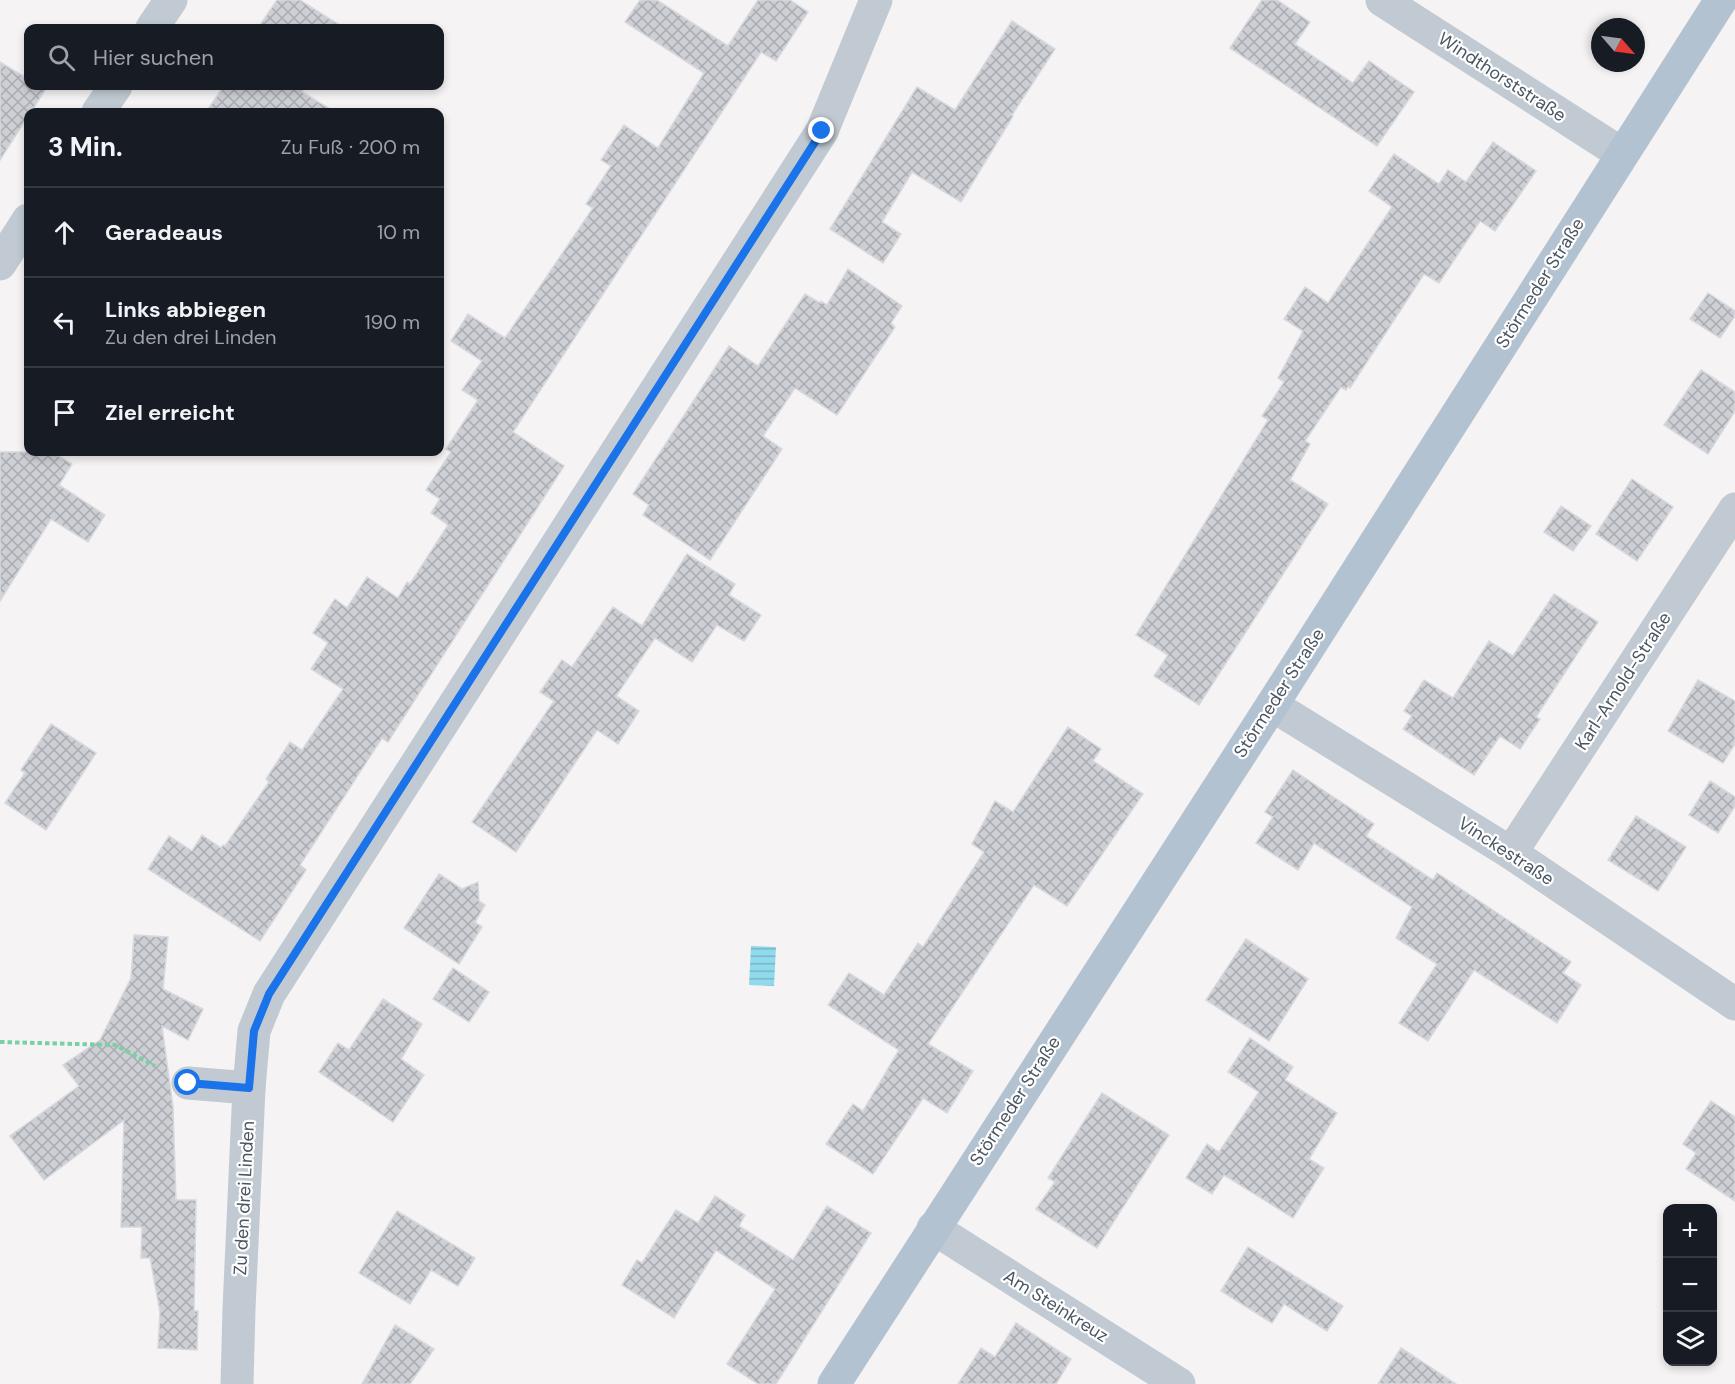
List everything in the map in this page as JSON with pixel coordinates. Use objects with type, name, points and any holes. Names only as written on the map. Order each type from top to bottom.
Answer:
[{"type":"main road","name":"Störmeder Straße","points":[[834,1384],[1272,705],[1721,0]]},
{"type":"street","points":[[155,24],[171,0]]},
{"type":"street","name":"Zu den drei Linden","points":[[237,1384],[249,1088],[254,1031],[269,994],[822,131],[876,0]]},
{"type":"street","name":"Windthorststraße","points":[[1382,0],[1622,154]]},
{"type":"street","points":[[101,108],[113,90]]},
{"type":"street","points":[[0,264],[24,226]]},
{"type":"street","name":"Karl-Arnold-Straße","points":[[1511,853],[1735,509]]},
{"type":"street","name":"Vinckestraße","points":[[1272,705],[1511,853],[1735,1004]]},
{"type":"street","points":[[188,1083],[249,1088]]},
{"type":"street","name":"Am Steinkreuz","points":[[933,1228],[1179,1384]]},
{"type":"path","points":[[0,1042],[115,1045],[188,1083]]},
{"type":"water","points":[[751,946],[776,947],[774,986],[749,985]]},
{"type":"building","points":[[277,0],[300,0],[338,24],[261,24]]},
{"type":"building","points":[[640,0],[657,0],[728,46],[758,0],[790,0],[808,12],[776,61],[761,52],[513,432],[564,466],[388,742],[382,738],[300,865],[306,870],[260,941],[148,869],[169,836],[192,851],[202,835],[221,848],[225,846],[269,782],[266,779],[290,742],[302,750],[343,689],[311,669],[328,643],[313,633],[325,614],[335,599],[347,608],[367,577],[398,598],[407,582],[410,584],[448,525],[431,513],[440,499],[426,490],[451,452],[446,449],[478,400],[462,390],[482,361],[451,341],[468,314],[505,338],[593,208],[586,204],[611,166],[601,160],[624,125],[658,148],[704,73],[625,22]]},
{"type":"building","points":[[1262,0],[1277,0],[1310,22],[1295,44],[1353,83],[1369,61],[1414,92],[1377,146],[1230,48]]},
{"type":"building","points":[[1012,21],[1055,49],[1012,115],[961,202],[912,172],[882,222],[901,234],[883,263],[830,229],[917,87],[955,110]]},
{"type":"building","points":[[0,62],[24,77],[24,90],[45,90],[34,108],[24,108],[24,122],[0,160]]},
{"type":"building","points":[[221,90],[303,90],[302,92],[328,108],[209,108]]},
{"type":"building","points":[[1493,142],[1536,171],[1495,231],[1480,221],[1439,283],[1424,274],[1350,388],[1348,386],[1346,390],[1341,387],[1305,441],[1310,444],[1290,480],[1328,504],[1199,705],[1154,676],[1168,655],[1136,635],[1268,420],[1262,416],[1284,382],[1278,378],[1303,331],[1284,319],[1305,287],[1328,303],[1392,207],[1369,191],[1394,154],[1439,184],[1448,170],[1466,182]]},
{"type":"building","points":[[848,269],[902,306],[891,323],[895,327],[837,415],[795,388],[763,436],[782,449],[710,560],[643,515],[649,505],[633,494],[729,346],[758,366],[805,294],[827,305]]},
{"type":"building","points":[[1708,293],[1735,311],[1735,316],[1720,338],[1690,319]]},
{"type":"building","points":[[1701,370],[1735,392],[1735,411],[1708,454],[1664,425]]},
{"type":"building","points":[[0,452],[24,452],[24,456],[59,456],[72,464],[59,485],[105,515],[88,542],[51,519],[0,601]]},
{"type":"building","points":[[1632,479],[1673,507],[1637,561],[1596,534]]},
{"type":"building","points":[[1561,506],[1591,526],[1573,551],[1544,532]]},
{"type":"building","points":[[687,554],[735,584],[729,595],[761,615],[744,641],[717,625],[692,662],[655,638],[616,696],[639,711],[618,744],[597,730],[516,852],[472,822],[554,701],[540,692],[562,660],[572,667],[613,607],[642,626]]},
{"type":"building","points":[[1554,594],[1598,622],[1536,717],[1540,719],[1520,749],[1500,736],[1474,775],[1403,729],[1412,716],[1404,711],[1424,680],[1453,698],[1489,641],[1513,656]]},
{"type":"building","points":[[1698,680],[1735,701],[1735,744],[1723,763],[1668,731]]},
{"type":"building","points":[[51,724],[96,753],[46,830],[5,803],[25,773],[21,770]]},
{"type":"building","points":[[1068,727],[1101,749],[1093,761],[1143,794],[1067,906],[1034,885],[928,1044],[973,1071],[947,1113],[923,1098],[873,1174],[826,1144],[853,1104],[863,1111],[899,1050],[828,1005],[849,973],[884,995],[918,943],[923,947],[984,852],[972,844],[995,801],[1013,812]]},
{"type":"building","points":[[1293,770],[1374,824],[1366,836],[1433,880],[1437,873],[1571,962],[1563,973],[1581,985],[1557,1023],[1474,970],[1428,1041],[1399,1023],[1437,964],[1396,938],[1412,907],[1314,843],[1298,870],[1256,843],[1273,817],[1265,812]]},
{"type":"building","points":[[1710,781],[1735,797],[1735,806],[1718,833],[1689,815]]},
{"type":"building","points":[[1636,816],[1686,847],[1658,891],[1608,860]]},
{"type":"building","points":[[439,874],[462,889],[478,882],[479,901],[485,905],[475,922],[482,927],[459,964],[404,928]]},
{"type":"building","points":[[134,935],[168,937],[163,989],[203,1009],[188,1040],[162,1026],[173,1107],[176,1200],[196,1200],[194,1311],[198,1311],[197,1350],[158,1348],[160,1312],[150,1258],[141,1258],[142,1227],[121,1227],[124,1120],[44,1180],[10,1136],[79,1086],[63,1065],[100,1040],[131,978]]},
{"type":"building","points":[[1246,939],[1308,979],[1269,1041],[1206,1000]]},
{"type":"building","points":[[453,968],[489,992],[469,1022],[433,999]]},
{"type":"building","points":[[383,999],[422,1024],[401,1059],[424,1075],[393,1122],[319,1072],[338,1043],[349,1050]]},
{"type":"building","points":[[1250,1038],[1293,1067],[1285,1080],[1337,1113],[1309,1159],[1324,1168],[1293,1218],[1224,1175],[1212,1194],[1186,1178],[1207,1144],[1219,1152],[1259,1092],[1228,1072]]},
{"type":"building","points":[[1102,1093],[1169,1135],[1097,1248],[1036,1209],[1055,1182],[1048,1178]]},
{"type":"building","points":[[1711,1101],[1735,1117],[1735,1201],[1686,1169],[1696,1153],[1683,1144]]},
{"type":"building","points":[[715,1196],[745,1215],[739,1226],[793,1260],[827,1206],[871,1233],[776,1384],[758,1384],[727,1364],[775,1289],[716,1250],[674,1318],[622,1285],[637,1260],[642,1263],[676,1210],[698,1223]]},
{"type":"building","points":[[397,1211],[475,1258],[458,1286],[431,1270],[410,1304],[359,1273]]},
{"type":"building","points":[[1248,1247],[1343,1306],[1327,1331],[1284,1304],[1272,1323],[1221,1291]]},
{"type":"building","points":[[1016,1323],[1071,1359],[1056,1384],[958,1384],[981,1348],[995,1357]]},
{"type":"building","points":[[395,1325],[434,1349],[410,1384],[362,1384]]},
{"type":"building","points":[[1401,1348],[1456,1384],[1378,1384]]},
{"type":"route","points":[[188,1083],[249,1088],[254,1031],[269,994],[822,131]]}]
